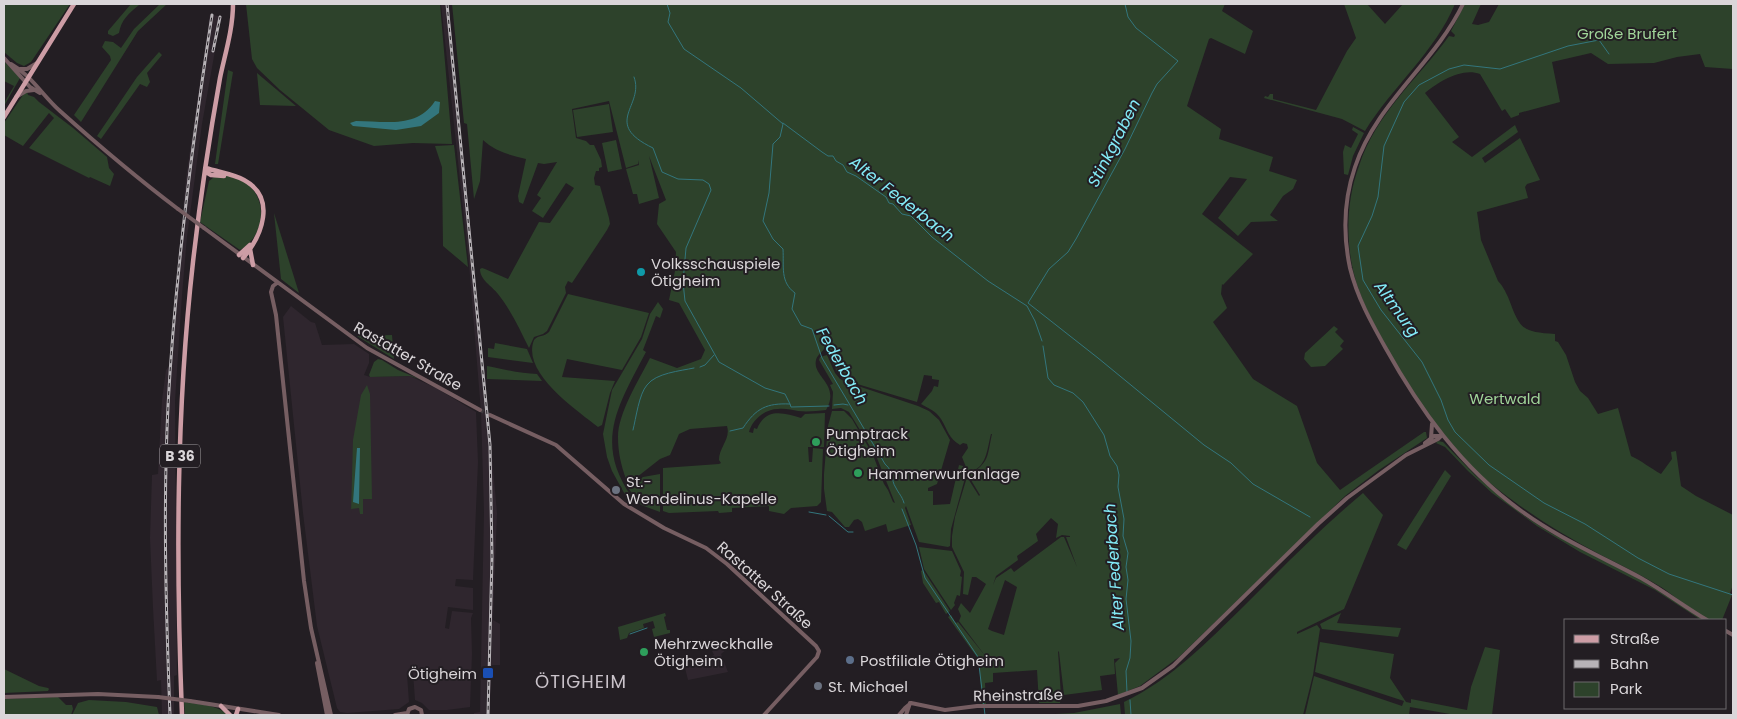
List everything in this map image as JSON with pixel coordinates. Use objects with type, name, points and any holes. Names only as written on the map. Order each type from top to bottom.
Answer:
[{"type":"main road","points":[[4,117],[74,4]]},
{"type":"main road","name":"B 36","points":[[182,715],[178,629],[178,539],[181,430],[193,263],[206,170],[234,4]]},
{"type":"main road","points":[[206,170],[244,180],[251,185],[261,198],[264,219],[262,228],[241,256]]},
{"type":"main road","points":[[206,170],[215,176]]},
{"type":"main road","points":[[204,185],[215,176],[228,175]]},
{"type":"main road","points":[[241,256],[250,249],[253,242]]},
{"type":"main road","points":[[250,249],[253,265]]},
{"type":"main road","points":[[221,706],[230,715],[232,708]]},
{"type":"main road","points":[[236,715],[238,709]]},
{"type":"street","points":[[1463,4],[1438,47],[1390,102],[1370,132],[1355,167],[1346,209],[1346,233],[1352,277],[1359,297],[1398,371],[1432,424],[1484,481],[1519,510],[1572,544],[1654,586],[1705,619]]},
{"type":"street","points":[[4,58],[42,94]]},
{"type":"street","points":[[20,69],[29,68],[38,62]]},
{"type":"street","points":[[11,64],[20,69],[34,90],[42,94]]},
{"type":"street","points":[[16,97],[26,91],[34,90]]},
{"type":"street","name":"Rastatter Straße","points":[[42,94],[121,165],[277,283],[367,348],[480,410]]},
{"type":"street","points":[[277,283],[272,294],[276,315],[304,581],[316,654],[330,715]]},
{"type":"street","name":"Rastatter Straße","points":[[490,415],[556,445],[624,504],[658,525],[706,548],[727,564],[816,646],[819,651],[817,657],[764,715]]},
{"type":"street","points":[[1431,438],[1432,424]]},
{"type":"street","points":[[1421,446],[1431,438],[1441,436]]},
{"type":"street","points":[[1421,446],[1433,442],[1441,436]]},
{"type":"street","name":"Rheinstraße","points":[[911,703],[945,710],[981,706],[1078,706],[1126,695],[1148,684],[1173,666],[1341,503],[1381,472],[1421,446]]},
{"type":"street","points":[[4,697],[98,694],[158,697],[279,715]]},
{"type":"street","points":[[899,715],[911,703]]},
{"type":"street","points":[[906,715],[911,703]]},
{"type":"street","points":[[395,715],[407,714],[410,708],[415,707],[421,710],[422,715]]},
{"type":"shaded area","points":[[441,4],[448,4],[497,513],[493,620],[500,624],[500,665],[492,665],[489,715],[474,715],[474,713],[480,712],[484,512],[481,412],[469,264]]},
{"type":"shaded area","points":[[210,14],[222,17],[202,124],[187,237],[175,401],[177,675],[174,676],[174,715],[162,715],[161,680],[157,681],[150,538],[152,475],[158,474],[162,400],[166,370],[169,366],[186,178]]},
{"type":"shaded area","points":[[291,306],[315,323],[322,345],[354,344],[369,354],[369,363],[364,375],[370,377],[410,376],[436,388],[476,412],[478,462],[473,580],[456,579],[455,586],[473,588],[473,610],[448,607],[445,628],[449,629],[452,611],[473,613],[471,618],[470,707],[429,710],[422,703],[415,700],[413,673],[409,673],[407,674],[409,702],[399,709],[347,713],[340,712],[337,708],[317,626],[303,513],[283,317]]},
{"type":"shaded area","points":[[723,645],[726,650],[721,654],[728,672],[688,680],[685,668],[704,663],[707,664],[708,658],[714,655],[712,651]]},
{"type":"green space","points":[[4,4],[70,4],[31,62],[24,66],[17,63],[4,52]]},
{"type":"green space","points":[[131,4],[139,5],[126,17],[119,33],[113,36],[108,34],[108,31]]},
{"type":"green space","points":[[160,4],[167,4],[138,31],[81,122],[74,115],[111,60],[102,47],[105,41],[113,42],[121,48],[134,29]]},
{"type":"green space","points":[[246,4],[440,4],[452,144],[413,143],[374,146],[329,130],[280,90],[257,68],[252,59]]},
{"type":"green space","points":[[452,4],[1225,4],[1222,11],[1253,31],[1245,54],[1211,38],[1209,39],[1187,106],[1221,129],[1219,139],[1273,157],[1269,171],[1297,180],[1293,189],[1283,196],[1270,215],[1278,221],[1251,222],[1238,236],[1218,218],[1247,179],[1230,177],[1202,214],[1253,254],[1222,284],[1221,294],[1227,308],[1213,322],[1253,379],[1297,406],[1317,463],[1340,490],[1424,432],[1426,432],[1427,438],[1379,470],[1345,496],[1179,657],[1140,686],[1118,695],[1115,663],[1120,658],[1114,659],[1115,674],[1100,676],[1102,690],[1064,695],[1058,651],[1060,703],[1039,703],[1037,670],[993,673],[993,682],[985,683],[986,704],[982,704],[979,660],[948,617],[951,615],[956,623],[958,622],[986,657],[959,621],[961,616],[958,609],[961,603],[970,613],[986,584],[976,577],[972,577],[968,595],[963,594],[964,572],[952,547],[952,536],[955,517],[967,477],[980,495],[968,475],[984,463],[992,434],[983,463],[968,472],[962,457],[968,448],[967,444],[963,443],[960,445],[956,442],[939,416],[921,404],[934,386],[938,387],[939,380],[932,379],[932,376],[924,375],[917,402],[844,380],[837,372],[825,347],[816,360],[816,366],[830,394],[830,401],[826,410],[798,411],[773,409],[760,416],[753,423],[749,432],[753,433],[754,428],[757,429],[765,417],[776,413],[801,418],[805,414],[825,413],[824,447],[808,447],[809,462],[812,462],[813,448],[823,449],[821,502],[817,506],[791,508],[784,514],[769,511],[769,506],[732,508],[732,512],[719,513],[718,511],[669,513],[663,511],[663,468],[721,463],[719,460],[720,455],[728,431],[727,426],[690,429],[679,434],[670,455],[660,459],[632,481],[626,479],[619,453],[619,428],[625,407],[650,358],[677,368],[701,359],[705,350],[679,303],[669,300],[675,271],[676,252],[657,224],[659,204],[666,200],[649,156],[659,198],[639,204],[637,194],[633,194],[626,169],[639,165],[638,160],[638,164],[626,168],[609,101],[572,109],[576,138],[594,145],[601,160],[602,167],[599,168],[599,171],[596,171],[594,178],[595,185],[600,186],[610,224],[572,283],[568,281],[565,287],[566,293],[547,331],[534,337],[529,348],[507,307],[498,294],[484,280],[480,269],[485,269],[508,279],[539,222],[550,223],[574,188],[566,183],[543,218],[532,211],[541,198],[537,195],[557,162],[538,163],[523,204],[519,202],[518,196],[526,159],[498,150],[483,140],[480,181],[474,199],[467,124],[464,123]],"holes":[[[1051,518],[1058,524],[1056,538],[1062,535],[1070,536],[1066,537],[1077,567],[1064,537],[1061,537],[1014,572],[1011,568],[996,578],[993,585],[996,576],[1018,560],[1017,556],[1038,541],[1036,534]],[[1005,580],[1017,587],[1004,635],[988,629]]]},
{"type":"green space","points":[[1344,4],[1367,4],[1385,24],[1403,4],[1455,4],[1425,54],[1388,99],[1365,131],[1342,119],[1264,98],[1273,94],[1273,99],[1316,110],[1347,51],[1356,38]]},
{"type":"green space","name":"Wertwald","points":[[1465,4],[1481,4],[1472,24],[1478,25],[1489,22],[1499,4],[1733,4],[1733,69],[1705,67],[1700,54],[1654,63],[1608,64],[1591,53],[1552,62],[1560,102],[1519,113],[1519,115],[1511,118],[1505,109],[1502,111],[1480,74],[1466,72],[1458,74],[1443,80],[1425,93],[1459,137],[1452,142],[1472,157],[1515,125],[1518,132],[1482,158],[1485,163],[1520,138],[1540,180],[1527,184],[1525,187],[1528,198],[1477,212],[1481,240],[1498,281],[1508,297],[1515,316],[1523,326],[1535,332],[1555,334],[1555,341],[1558,342],[1566,355],[1575,382],[1598,414],[1618,408],[1631,456],[1661,474],[1672,459],[1671,452],[1676,451],[1681,486],[1733,515],[1733,585],[1730,593],[1732,595],[1722,619],[1705,618],[1661,587],[1561,533],[1475,471],[1449,444],[1426,413],[1396,365],[1365,306],[1353,272],[1349,236],[1350,200],[1355,177],[1366,147],[1376,129],[1399,97],[1449,36],[1454,37],[1455,35],[1451,31]]},
{"type":"green space","points":[[159,52],[162,55],[147,73],[150,82],[147,87],[140,84],[101,139],[97,136],[137,77]]},
{"type":"green space","points":[[4,61],[20,78],[4,106],[14,86],[4,81]]},
{"type":"green space","points":[[228,70],[233,72],[218,164],[215,164]]},
{"type":"green space","points":[[257,73],[296,106],[260,105]]},
{"type":"green space","points":[[27,92],[28,95],[34,97],[107,157],[109,168],[114,174],[110,186],[89,178],[29,148],[54,118],[49,113],[23,146],[4,135],[4,123]]},
{"type":"green space","points":[[609,104],[613,132],[577,137],[573,110]]},
{"type":"green space","points":[[1353,127],[1364,133],[1353,156],[1348,175],[1344,174],[1343,152],[1345,145],[1351,148],[1358,134],[1352,130]]},
{"type":"green space","points":[[616,140],[622,169],[608,172],[602,143]]},
{"type":"green space","points":[[454,145],[468,267],[443,246],[442,167],[435,146]]},
{"type":"green space","points":[[228,176],[241,180],[251,187],[261,208],[261,220],[257,232],[250,242],[240,250],[200,222],[209,181],[214,177]]},
{"type":"green space","points":[[274,213],[299,293],[281,279]]},
{"type":"green space","points":[[568,294],[649,313],[641,337],[622,370],[567,359],[562,377],[615,381],[602,425],[598,427],[565,401],[543,378],[532,353],[534,340],[549,332]]},
{"type":"green space","points":[[658,302],[663,309],[660,318],[656,316],[643,350],[646,352],[619,406],[614,423],[612,441],[614,458],[620,477],[632,497],[631,502],[628,500],[612,471],[607,457],[603,434],[612,390],[642,339],[650,314]]},
{"type":"green space","points":[[1334,326],[1338,329],[1335,332],[1344,341],[1340,346],[1343,349],[1325,366],[1311,367],[1304,359],[1305,353]]},
{"type":"green space","points":[[392,335],[394,359],[357,336]]},
{"type":"green space","points":[[495,343],[527,349],[533,363],[488,357],[488,348],[494,349]]},
{"type":"green space","points":[[827,355],[835,373],[840,379],[918,406],[929,411],[939,420],[950,440],[937,484],[928,488],[928,491],[933,491],[933,505],[950,504],[959,465],[963,466],[965,478],[951,529],[950,546],[919,542],[906,506],[911,525],[888,532],[886,524],[865,531],[862,522],[858,519],[854,520],[849,527],[845,527],[832,512],[827,511],[824,474],[828,426],[832,411],[844,411],[852,419],[873,455],[884,484],[895,503],[877,458],[849,412],[841,408],[832,409],[833,392],[830,385],[833,384],[819,360],[820,357]]},
{"type":"green space","points":[[378,359],[422,380],[410,376],[370,377],[374,362]]},
{"type":"green space","points":[[487,366],[537,374],[542,381],[487,379]]},
{"type":"green space","points":[[367,385],[370,394],[372,499],[363,499],[363,514],[360,514],[359,508],[351,509],[353,440],[361,395]]},
{"type":"green space","points":[[1438,441],[1443,442],[1476,476],[1523,515],[1551,533],[1643,581],[1702,619],[1699,619],[1655,590],[1580,552],[1537,526],[1492,493],[1445,447],[1436,443]]},
{"type":"green space","points":[[1445,470],[1451,476],[1406,550],[1397,545]]},
{"type":"green space","points":[[660,474],[660,512],[641,505],[628,488],[643,477]]},
{"type":"green space","points":[[1363,493],[1383,515],[1344,609],[1297,632],[1297,634],[1317,625],[1320,629],[1313,675],[1303,715],[1125,715],[1124,702],[1158,682],[1189,658],[1218,632],[1318,533]]},
{"type":"green space","points":[[919,547],[952,551],[961,571],[960,576],[962,577],[960,596],[957,595],[955,605],[951,610],[924,569]]},
{"type":"green space","points":[[923,570],[950,611],[946,614],[939,602],[936,603],[923,583],[921,571]]},
{"type":"green space","points":[[665,613],[667,630],[670,630],[670,633],[654,637],[652,629],[655,628],[653,621],[643,624],[644,628],[629,633],[627,638],[620,640],[618,627]]},
{"type":"green space","points":[[1341,613],[1337,623],[1401,628],[1398,637],[1322,629],[1320,624]]},
{"type":"green space","points":[[1320,642],[1394,654],[1390,678],[1406,702],[1411,703],[1411,699],[1467,710],[1471,687],[1485,647],[1500,650],[1492,715],[1450,714],[1410,707],[1409,715],[1305,715],[1314,676],[1402,706],[1404,701],[1315,672]]},
{"type":"green space","points":[[4,669],[49,689],[48,691],[4,693]]},
{"type":"green space","points":[[58,697],[66,705],[72,705],[71,715],[4,715],[4,699]]},
{"type":"green space","points":[[89,700],[126,702],[157,707],[159,715],[72,715],[78,703]]},
{"type":"green space","points":[[184,702],[213,707],[228,715],[185,715]]},
{"type":"green space","points":[[1120,704],[1121,715],[1037,715],[1074,713]]},
{"type":"water","points":[[435,101],[440,102],[439,113],[421,126],[396,130],[353,126],[350,123],[356,121],[389,122],[410,120],[428,110]]},
{"type":"water","points":[[357,448],[360,448],[359,504],[353,502]]},
{"type":"waterway","name":"Federbach","points":[[667,4],[670,13],[668,22],[684,49],[741,88],[783,124],[780,137],[773,144],[769,193],[763,221],[773,239],[783,249],[785,279],[790,289],[795,293],[792,309],[801,325],[812,329],[822,358],[890,470],[894,485],[904,503]]},
{"type":"waterway","name":"Stinkgraben","points":[[1125,4],[1128,17],[1136,28],[1178,61],[1157,84],[1125,149],[1068,252],[1049,269],[1028,303],[1204,445],[1231,463],[1253,484],[1310,517]]},
{"type":"waterway","name":"Altmurg","points":[[1609,54],[1599,40],[1568,46],[1500,69],[1464,65],[1449,69],[1419,85],[1404,102],[1384,146],[1378,197],[1372,216],[1358,246],[1363,280],[1381,310],[1422,362],[1455,432],[1489,465],[1544,503],[1585,524],[1638,558],[1669,574],[1733,595]]},
{"type":"waterway","points":[[634,77],[636,87],[627,122],[630,130],[638,139],[653,148],[662,172],[678,179],[703,180],[709,184],[711,190],[686,248],[683,282],[685,301],[719,362],[765,388],[785,394],[790,404]]},
{"type":"waterway","name":"Alter Federbach","points":[[783,123],[828,156],[833,156],[836,161],[843,165],[847,172],[886,197],[889,203],[893,204],[902,214],[911,216],[932,237],[988,281],[1027,306],[1042,341]]},
{"type":"waterway","name":"Alter Federbach","points":[[1043,346],[1048,378],[1054,385],[1073,393],[1083,402],[1104,435],[1110,456],[1117,466],[1119,475],[1118,487],[1124,519],[1123,536],[1128,553],[1126,599],[1131,641],[1130,658],[1126,671],[1127,692]]},
{"type":"waterway","points":[[700,367],[705,365],[714,355]]},
{"type":"waterway","points":[[633,430],[640,400],[647,385],[662,375],[694,368]]},
{"type":"waterway","points":[[730,431],[743,428],[758,411],[768,406],[782,404],[790,404],[791,407],[829,406]]},
{"type":"waterway","points":[[834,405],[848,405]]},
{"type":"waterway","name":"Federbach","points":[[902,509],[916,545],[925,578],[978,657],[985,715]]},
{"type":"waterway","points":[[809,512],[826,515]]},
{"type":"waterway","points":[[829,516],[848,532],[853,532]]},
{"type":"waterway","points":[[630,634],[647,628]]},
{"type":"waterway","name":"Alter Federbach","points":[[1130,700],[1131,715]]},
{"type":"tunnel","points":[[480,410],[490,415]]},
{"type":"railway","points":[[447,4],[490,445],[492,557],[488,715]]},
{"type":"railway","points":[[170,715],[166,560],[168,406],[185,210],[212,15]]},
{"type":"railway","points":[[213,51],[220,17]]},
{"type":"place","name":"Volksschauspiele Ötigheim","points":[[641,272]]},
{"type":"place","name":"Pumptrack Ötigheim","points":[[816,442]]},
{"type":"place","name":"Hammerwurfanlage","points":[[858,473]]},
{"type":"place","name":"St.- Wendelinus-Kapelle","points":[[616,490]]},
{"type":"place","name":"Mehrzweckhalle Ötigheim","points":[[644,652]]},
{"type":"place","name":"Postfiliale Ötigheim","points":[[850,660]]},
{"type":"place","name":"Ötigheim","points":[[488,673]]},
{"type":"place","name":"St. Michael","points":[[818,686]]},
{"type":"district","name":"ÖTIGHEIM","points":[[581,681]]},
{"type":"park label","name":"Große Brufert","points":[[1627,33]]}]
